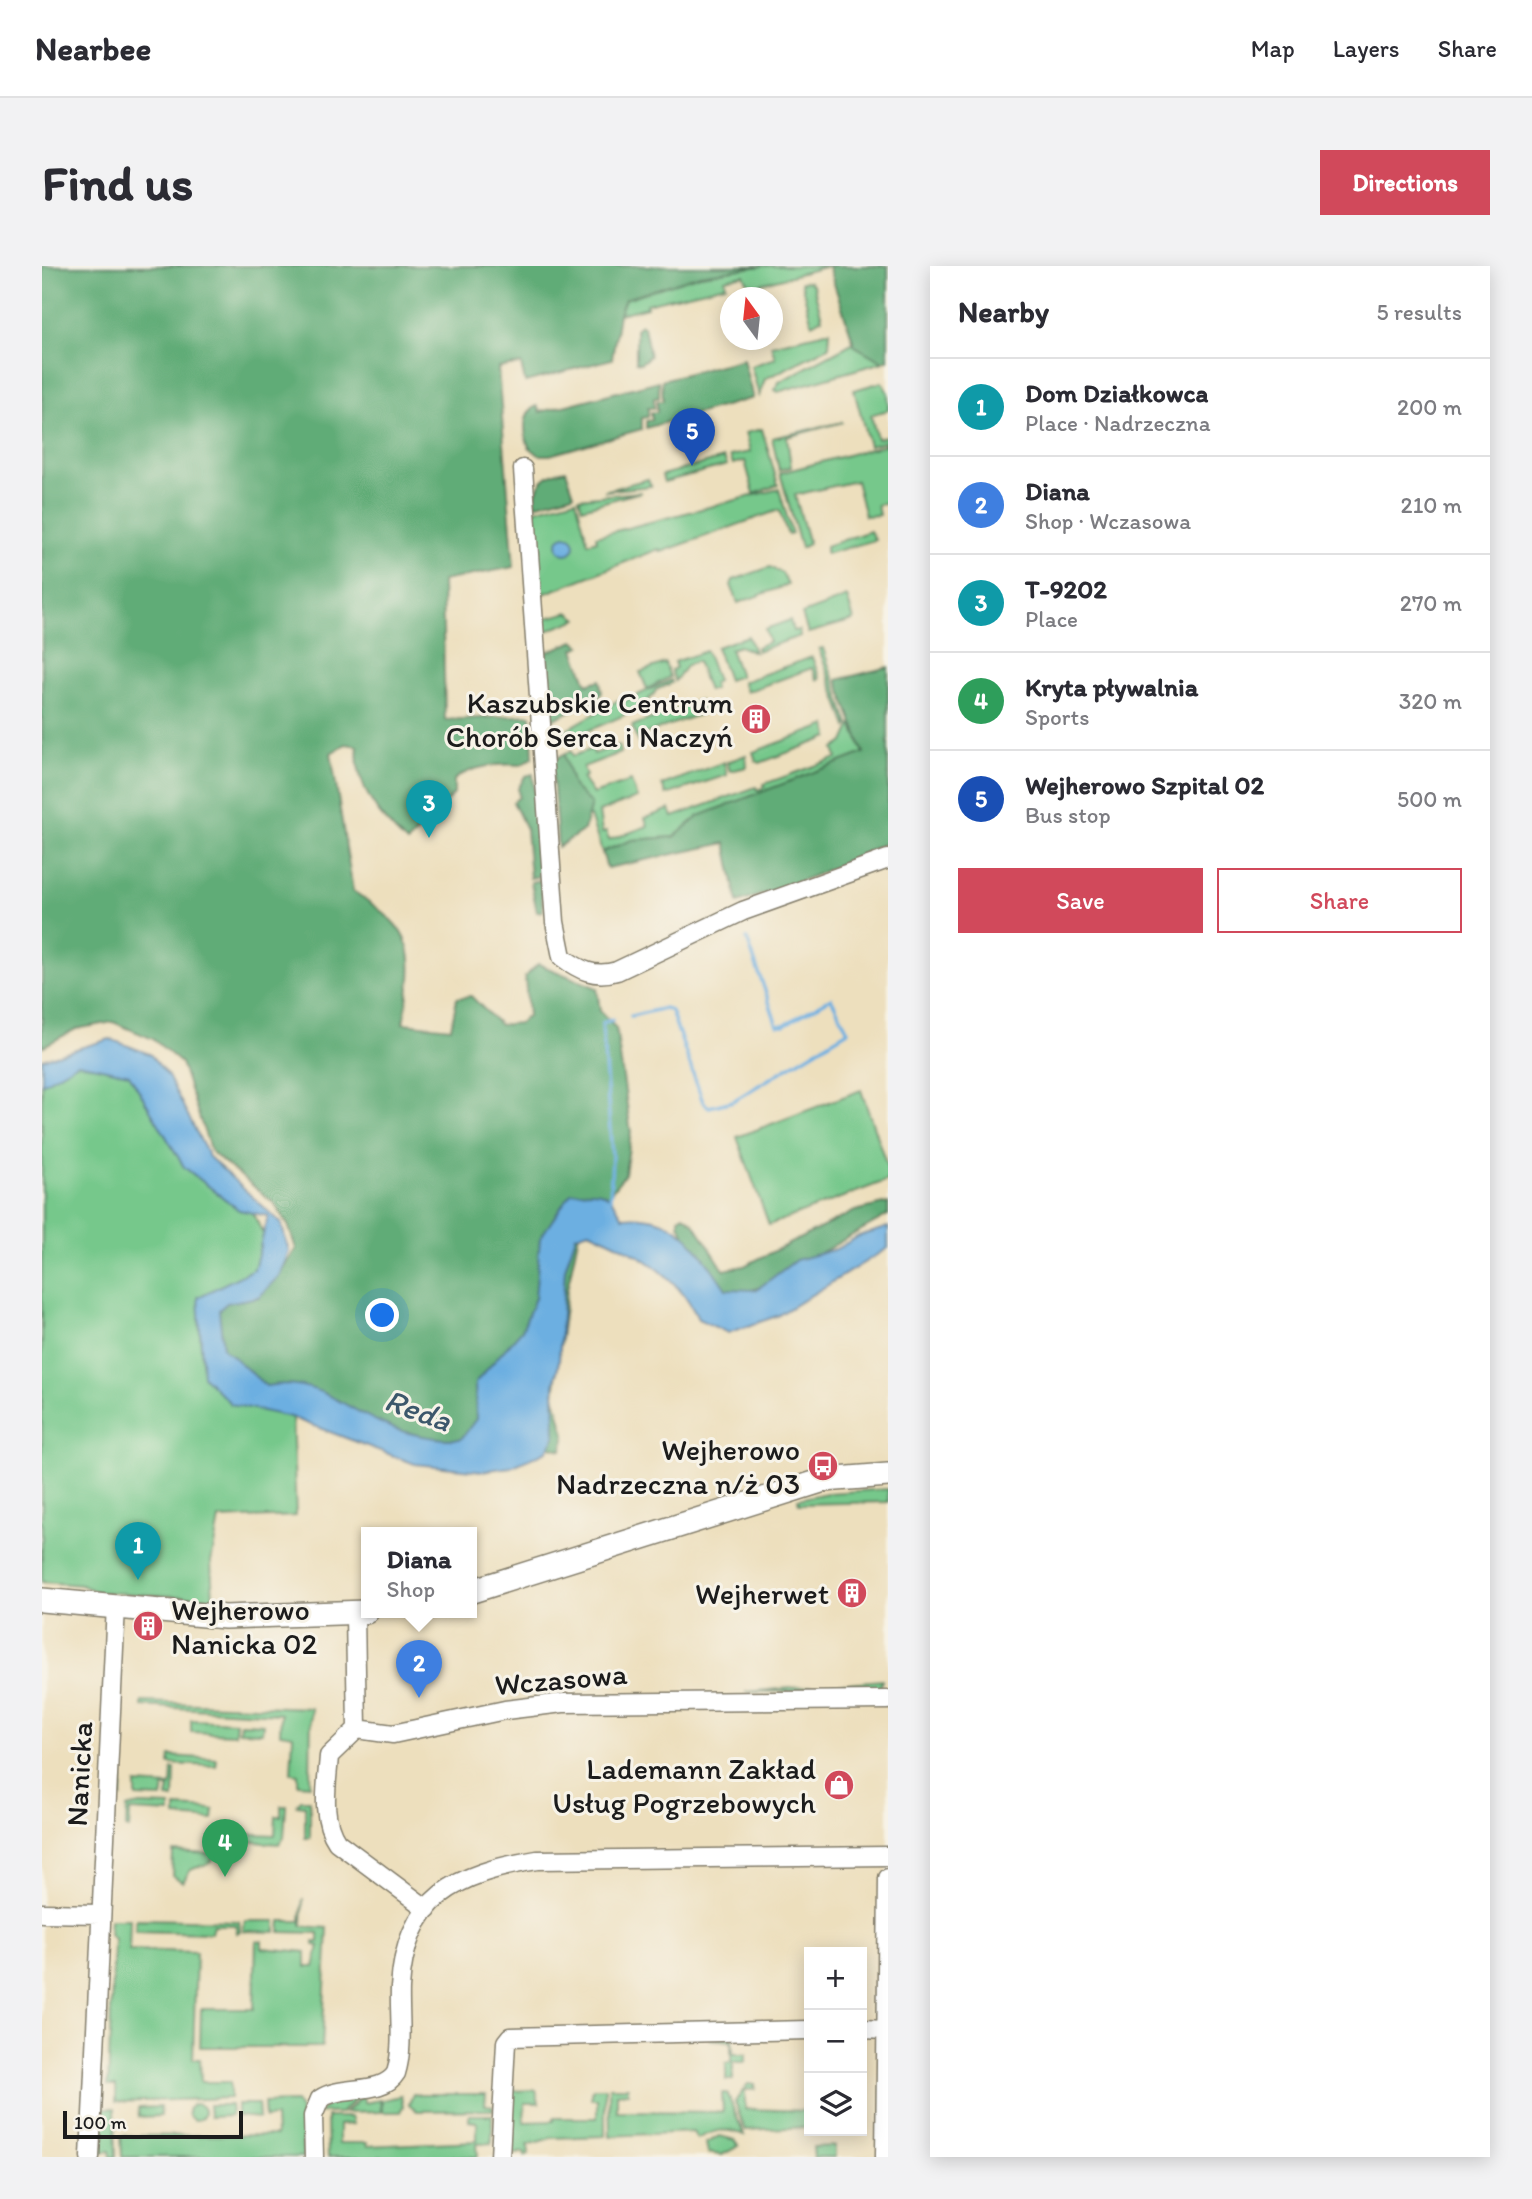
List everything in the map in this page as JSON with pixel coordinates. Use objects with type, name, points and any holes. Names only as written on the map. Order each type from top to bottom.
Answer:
[{"type":"main road","points":[[859,1475],[888,1464]]},
{"type":"main road","points":[[477,1589],[824,1480],[859,1475],[888,1475]]},
{"type":"main road","points":[[42,1600],[225,1617],[361,1613]]},
{"type":"street","points":[[523,469],[555,922],[562,957],[579,970],[610,974],[743,911],[888,859]]},
{"type":"street","name":"Nanicka","points":[[90,2157],[116,1605]]},
{"type":"street","points":[[361,1613],[357,1729],[329,1756],[326,1818],[329,1830],[337,1842],[427,1909]]},
{"type":"street","name":"Wczasowa","points":[[357,1729],[393,1734],[505,1710],[563,1703],[888,1700]]},
{"type":"street","points":[[314,2157],[314,2109],[320,2099],[329,2094],[387,2083],[397,2073],[402,1962],[408,1943],[427,1909],[450,1885],[491,1868],[537,1860],[888,1856]]},
{"type":"street","points":[[886,2154],[888,1878]]},
{"type":"street","points":[[42,1913],[100,1914]]},
{"type":"street","points":[[867,2029],[886,2030]]},
{"type":"street","points":[[500,2157],[506,2042],[510,2037],[804,2030]]},
{"type":"green space","points":[[42,266],[761,266],[700,275],[625,299],[619,314],[612,359],[525,382],[521,364],[498,368],[514,567],[442,581],[445,720],[531,715],[533,757],[521,765],[486,766],[461,775],[454,780],[454,794],[407,843],[387,823],[370,800],[360,774],[358,746],[346,744],[331,753],[353,891],[390,919],[407,945],[410,978],[403,1023],[451,1028],[457,998],[471,996],[500,1025],[519,1023],[528,1016],[525,977],[538,964],[597,988],[600,1011],[616,1028],[631,1133],[625,1174],[579,1233],[567,1290],[554,1395],[565,1434],[562,1450],[486,1430],[467,1449],[250,1389],[216,1352],[215,1304],[280,1272],[296,1249],[288,1225],[274,1203],[211,1152],[181,1063],[153,1039],[113,1022],[76,1029],[42,1047]]},
{"type":"green space","points":[[761,266],[828,266],[757,285],[748,283],[744,275],[725,279],[726,285],[646,304],[647,307],[619,314],[624,299],[700,275]]},
{"type":"green space","points":[[828,266],[888,266],[888,360],[883,362],[855,346]]},
{"type":"green space","points":[[808,281],[813,285],[822,318],[812,324],[801,282]]},
{"type":"green space","points":[[641,325],[644,327],[650,356],[641,363],[636,362],[636,329]]},
{"type":"green space","points":[[830,331],[829,347],[765,379],[759,396],[751,366],[775,358],[773,350],[783,350],[783,342]]},
{"type":"green space","points":[[854,342],[883,362],[778,392],[775,390],[779,382]]},
{"type":"green space","points":[[743,359],[753,398],[646,428],[646,421],[652,420],[651,412],[657,412],[657,401],[663,401],[662,380]]},
{"type":"green space","points":[[659,381],[659,398],[654,398],[654,408],[648,408],[648,417],[642,418],[642,429],[550,455],[539,455],[529,447],[525,429],[526,418],[537,406],[540,412]]},
{"type":"green space","points":[[882,382],[888,393],[888,410],[871,415],[877,439],[888,436],[888,441],[869,446],[854,390]]},
{"type":"green space","points":[[843,422],[787,437],[791,467],[779,470],[772,438]]},
{"type":"green space","points":[[762,429],[778,485],[754,494],[745,461],[733,464],[730,456],[750,452],[745,433]]},
{"type":"green space","points":[[888,444],[888,502],[877,505],[879,515],[865,516],[856,481],[795,495],[809,544],[801,548],[780,473]]},
{"type":"green space","points":[[724,458],[727,465],[664,482],[662,475]]},
{"type":"green space","points":[[566,470],[574,494],[535,505],[539,485],[547,477]]},
{"type":"green space","points":[[648,479],[651,486],[604,491]]},
{"type":"green space","points":[[779,489],[792,534],[788,535],[779,510],[661,552],[659,549],[541,595],[535,510],[576,499],[588,543],[597,540],[596,536]]},
{"type":"green space","points":[[641,492],[582,508],[579,498]]},
{"type":"green space","points":[[870,531],[875,540],[826,554],[826,546]]},
{"type":"green space","points":[[770,567],[782,573],[788,585],[738,603],[731,585],[733,580]]},
{"type":"green space","points":[[847,597],[854,620],[808,633],[802,614]]},
{"type":"green space","points":[[569,612],[578,619],[544,632],[543,619]]},
{"type":"green space","points":[[790,620],[793,631],[799,630],[800,636],[757,651],[756,647],[769,642],[765,629]]},
{"type":"green space","points":[[748,636],[754,652],[739,646],[730,649],[740,676],[728,680],[716,647]]},
{"type":"green space","points":[[575,641],[581,646],[574,649],[587,684],[600,680],[602,693],[594,700],[554,719],[549,714],[546,652]]},
{"type":"green space","points":[[823,648],[849,725],[847,727],[819,649]]},
{"type":"green space","points":[[706,651],[717,681],[713,684],[714,689],[708,691],[697,661],[687,665],[675,681],[671,670],[676,668],[674,662]]},
{"type":"green space","points":[[812,657],[820,679],[817,680],[812,668],[746,692],[742,682]]},
{"type":"green space","points":[[665,663],[670,677],[647,689],[640,672]]},
{"type":"green space","points":[[888,667],[888,842],[816,875],[738,903],[726,843],[607,868],[602,852],[632,840],[674,837],[699,816],[864,753],[837,680]]},
{"type":"green space","points":[[671,680],[672,683],[656,690],[651,698],[631,712],[570,738],[568,735],[557,740],[552,738],[622,698],[624,701]]},
{"type":"green space","points":[[699,700],[704,713],[644,734],[647,742],[639,744],[632,726]]},
{"type":"green space","points":[[852,724],[864,753],[699,816],[674,837],[632,840],[602,852],[590,816],[556,818],[554,759],[571,751],[573,756],[592,749],[594,754],[619,745],[620,753],[583,767],[586,776],[582,778],[593,794],[631,781],[637,798],[599,812],[602,833],[606,832],[609,840],[648,826],[645,818],[670,809],[673,817],[756,787],[757,790],[765,787],[764,784],[837,758],[834,749],[844,742]]},
{"type":"green space","points":[[827,725],[829,737],[760,763],[756,761],[753,752]]},
{"type":"green space","points":[[564,754],[573,786],[591,804],[584,830],[558,847],[552,761]]},
{"type":"green space","points":[[746,755],[747,767],[730,771],[727,762]]},
{"type":"green space","points":[[724,762],[727,775],[666,795],[662,785]]},
{"type":"green space","points":[[533,774],[541,876],[530,878],[526,829],[513,802],[519,797],[518,789],[525,776]]},
{"type":"green space","points":[[541,880],[543,911],[537,912],[531,882]]},
{"type":"green space","points":[[72,1058],[151,1076],[185,1159],[254,1215],[270,1248],[266,1266],[199,1318],[202,1361],[216,1385],[292,1415],[296,1516],[219,1519],[211,1562],[213,1598],[98,1592],[81,1585],[42,1582],[42,1073]]},
{"type":"green space","points":[[861,1090],[888,1169],[888,1180],[769,1225],[737,1137]]},
{"type":"green space","points":[[888,1203],[888,1215],[758,1288],[742,1291],[728,1290],[708,1275],[679,1224],[679,1218],[684,1215],[694,1223],[724,1270],[744,1266],[855,1211]]},
{"type":"green space","points":[[888,1489],[888,1502],[799,1504],[798,1499],[827,1493]]},
{"type":"green space","points":[[882,1680],[880,1690],[745,1692]]},
{"type":"green space","points":[[142,1702],[311,1708],[310,1785],[298,1784],[298,1774],[291,1773],[293,1735],[280,1733],[281,1714],[142,1706]]},
{"type":"green space","points":[[191,1720],[236,1722],[235,1734],[191,1732]]},
{"type":"green space","points":[[240,1723],[263,1724],[262,1732],[239,1731]]},
{"type":"green space","points":[[118,1739],[123,1739],[122,1797],[115,1797]]},
{"type":"green space","points":[[170,1756],[217,1759],[216,1766],[169,1764]]},
{"type":"green space","points":[[172,1769],[175,1769],[174,1799],[167,1798],[169,1788],[164,1788],[162,1798],[136,1797],[136,1784],[171,1786]]},
{"type":"green space","points":[[301,1800],[310,1800],[310,1838],[305,1838],[305,1806],[297,1805]]},
{"type":"green space","points":[[140,1805],[170,1806],[170,1813],[130,1811],[129,1829],[126,1828],[127,1808]]},
{"type":"green space","points":[[281,1806],[286,1806],[284,1837],[279,1844],[232,1840],[232,1833],[275,1835],[276,1816],[281,1816]]},
{"type":"green space","points":[[176,1807],[214,1810],[213,1820],[176,1817]]},
{"type":"green space","points":[[173,1852],[213,1854],[212,1862],[190,1870],[183,1882],[172,1875]]},
{"type":"green space","points":[[303,1898],[302,1926],[328,1928],[322,2047],[200,2047],[201,2009],[254,2009],[256,1941],[262,1941],[262,1948],[306,1952],[306,1967],[314,1967],[319,1946],[314,1945],[314,1942],[319,1942],[319,1933],[280,1932],[281,1921],[301,1921]]},
{"type":"green space","points":[[110,1919],[130,1919],[129,1950],[196,1952],[193,2059],[200,2059],[201,2082],[230,2082],[230,2098],[116,2102],[116,2086],[108,2086],[114,1939],[109,1934]]},
{"type":"green space","points":[[136,1919],[239,1921],[240,1931],[237,1933],[236,1925],[213,1925],[211,1933],[135,1931]]},
{"type":"green space","points":[[245,1921],[276,1921],[276,1932],[243,1931]]},
{"type":"green space","points":[[732,2036],[733,2054],[746,2054],[745,2062],[733,2062],[733,2080],[726,2080],[726,2063],[731,2062],[731,2041],[709,2039]]},
{"type":"green space","points":[[748,2084],[755,2084],[755,2089],[745,2090],[745,2109],[804,2111],[804,2127],[745,2130],[735,2102]]},
{"type":"green space","points":[[609,2087],[628,2087],[628,2092],[617,2093],[617,2111],[723,2112],[722,2093],[727,2093],[744,2135],[725,2130],[697,2139],[693,2132],[610,2136]]},
{"type":"green space","points":[[593,2088],[605,2088],[605,2136],[551,2138],[528,2145],[529,2154],[525,2156],[524,2152],[516,2154],[511,2151],[512,2091],[536,2090],[539,2103],[525,2103],[524,2122],[554,2121],[554,2118],[597,2118],[597,2099],[591,2099]]},
{"type":"green space","points":[[362,2092],[341,2113],[318,2113],[332,2100]]},
{"type":"green space","points":[[413,2094],[486,2094],[485,2105],[493,2106],[493,2110],[417,2111],[409,2104]]},
{"type":"green space","points":[[363,2095],[364,2103],[380,2100],[381,2112],[345,2113]]},
{"type":"green space","points":[[401,2096],[403,2106],[400,2112],[382,2112],[382,2100]]},
{"type":"green space","points":[[295,2102],[301,2111],[303,2157],[122,2157],[121,2136],[276,2135],[275,2117],[265,2118],[264,2103]]},
{"type":"green space","points":[[196,2104],[204,2112],[196,2120],[188,2112]]},
{"type":"green space","points":[[237,2104],[258,2104],[259,2118],[237,2116]]},
{"type":"green space","points":[[209,2105],[230,2105],[231,2116],[210,2117]]},
{"type":"green space","points":[[160,2107],[161,2116],[139,2117],[138,2108]]},
{"type":"green space","points":[[100,2108],[115,2108],[116,2157],[111,2157],[110,2151],[98,2152]]},
{"type":"green space","points":[[469,2115],[492,2115],[492,2143],[477,2144],[478,2157],[328,2157],[327,2117],[351,2117],[353,2124],[339,2125],[339,2143],[367,2143],[367,2146],[477,2141],[477,2122],[469,2121]]},
{"type":"green space","points":[[719,2136],[735,2140],[739,2146],[722,2155],[708,2153],[706,2143]]},
{"type":"green space","points":[[835,2146],[835,2157],[814,2157],[813,2147]]},
{"type":"water","points":[[566,536],[572,539],[575,545],[572,551],[566,554],[560,551],[557,545],[560,539]]},
{"type":"water","points":[[110,1039],[150,1054],[168,1076],[209,1157],[281,1223],[289,1251],[280,1275],[259,1297],[227,1303],[219,1310],[223,1348],[266,1386],[299,1385],[313,1389],[390,1427],[420,1436],[461,1439],[476,1419],[475,1383],[522,1330],[535,1298],[540,1238],[571,1193],[603,1193],[623,1217],[659,1220],[673,1227],[696,1247],[726,1289],[756,1290],[796,1260],[836,1249],[859,1236],[888,1227],[888,1248],[777,1316],[728,1333],[698,1319],[678,1288],[638,1255],[589,1231],[576,1235],[565,1269],[559,1361],[554,1386],[555,1437],[547,1451],[511,1467],[482,1471],[415,1464],[290,1417],[231,1404],[203,1376],[198,1297],[254,1269],[268,1216],[239,1210],[184,1167],[129,1074],[78,1063],[42,1084],[42,1059]]},
{"type":"waterway","points":[[631,1016],[665,1008],[671,1011],[703,1102],[709,1107],[733,1101],[848,1031],[831,998],[784,1025],[777,1025],[747,939]]},
{"type":"waterway","points":[[610,1200],[612,1156],[602,1023],[612,1020]]},
{"type":"place","name":"Wejherowo Szpital 02","points":[[692,466]]},
{"type":"place","name":"Kaszubskie Centrum Chorób Serca i Naczyń","points":[[756,719]]},
{"type":"place","name":"T-9202","points":[[429,838]]},
{"type":"place","name":"Wejherowo Nadrzeczna n/ż 03","points":[[823,1466]]},
{"type":"place","name":"Dom Działkowca","points":[[138,1580]]},
{"type":"place","name":"Wejherwet","points":[[852,1593]]},
{"type":"place","name":"Wejherowo Nanicka 02","points":[[148,1626]]},
{"type":"place","name":"Diana","points":[[419,1698]]},
{"type":"place","name":"Lademann Zakład Usług Pogrzebowych","points":[[839,1785]]},
{"type":"place","name":"Kryta pływalnia","points":[[225,1877]]},
{"type":"water label","name":"Reda","points":[[418,1410]]}]
